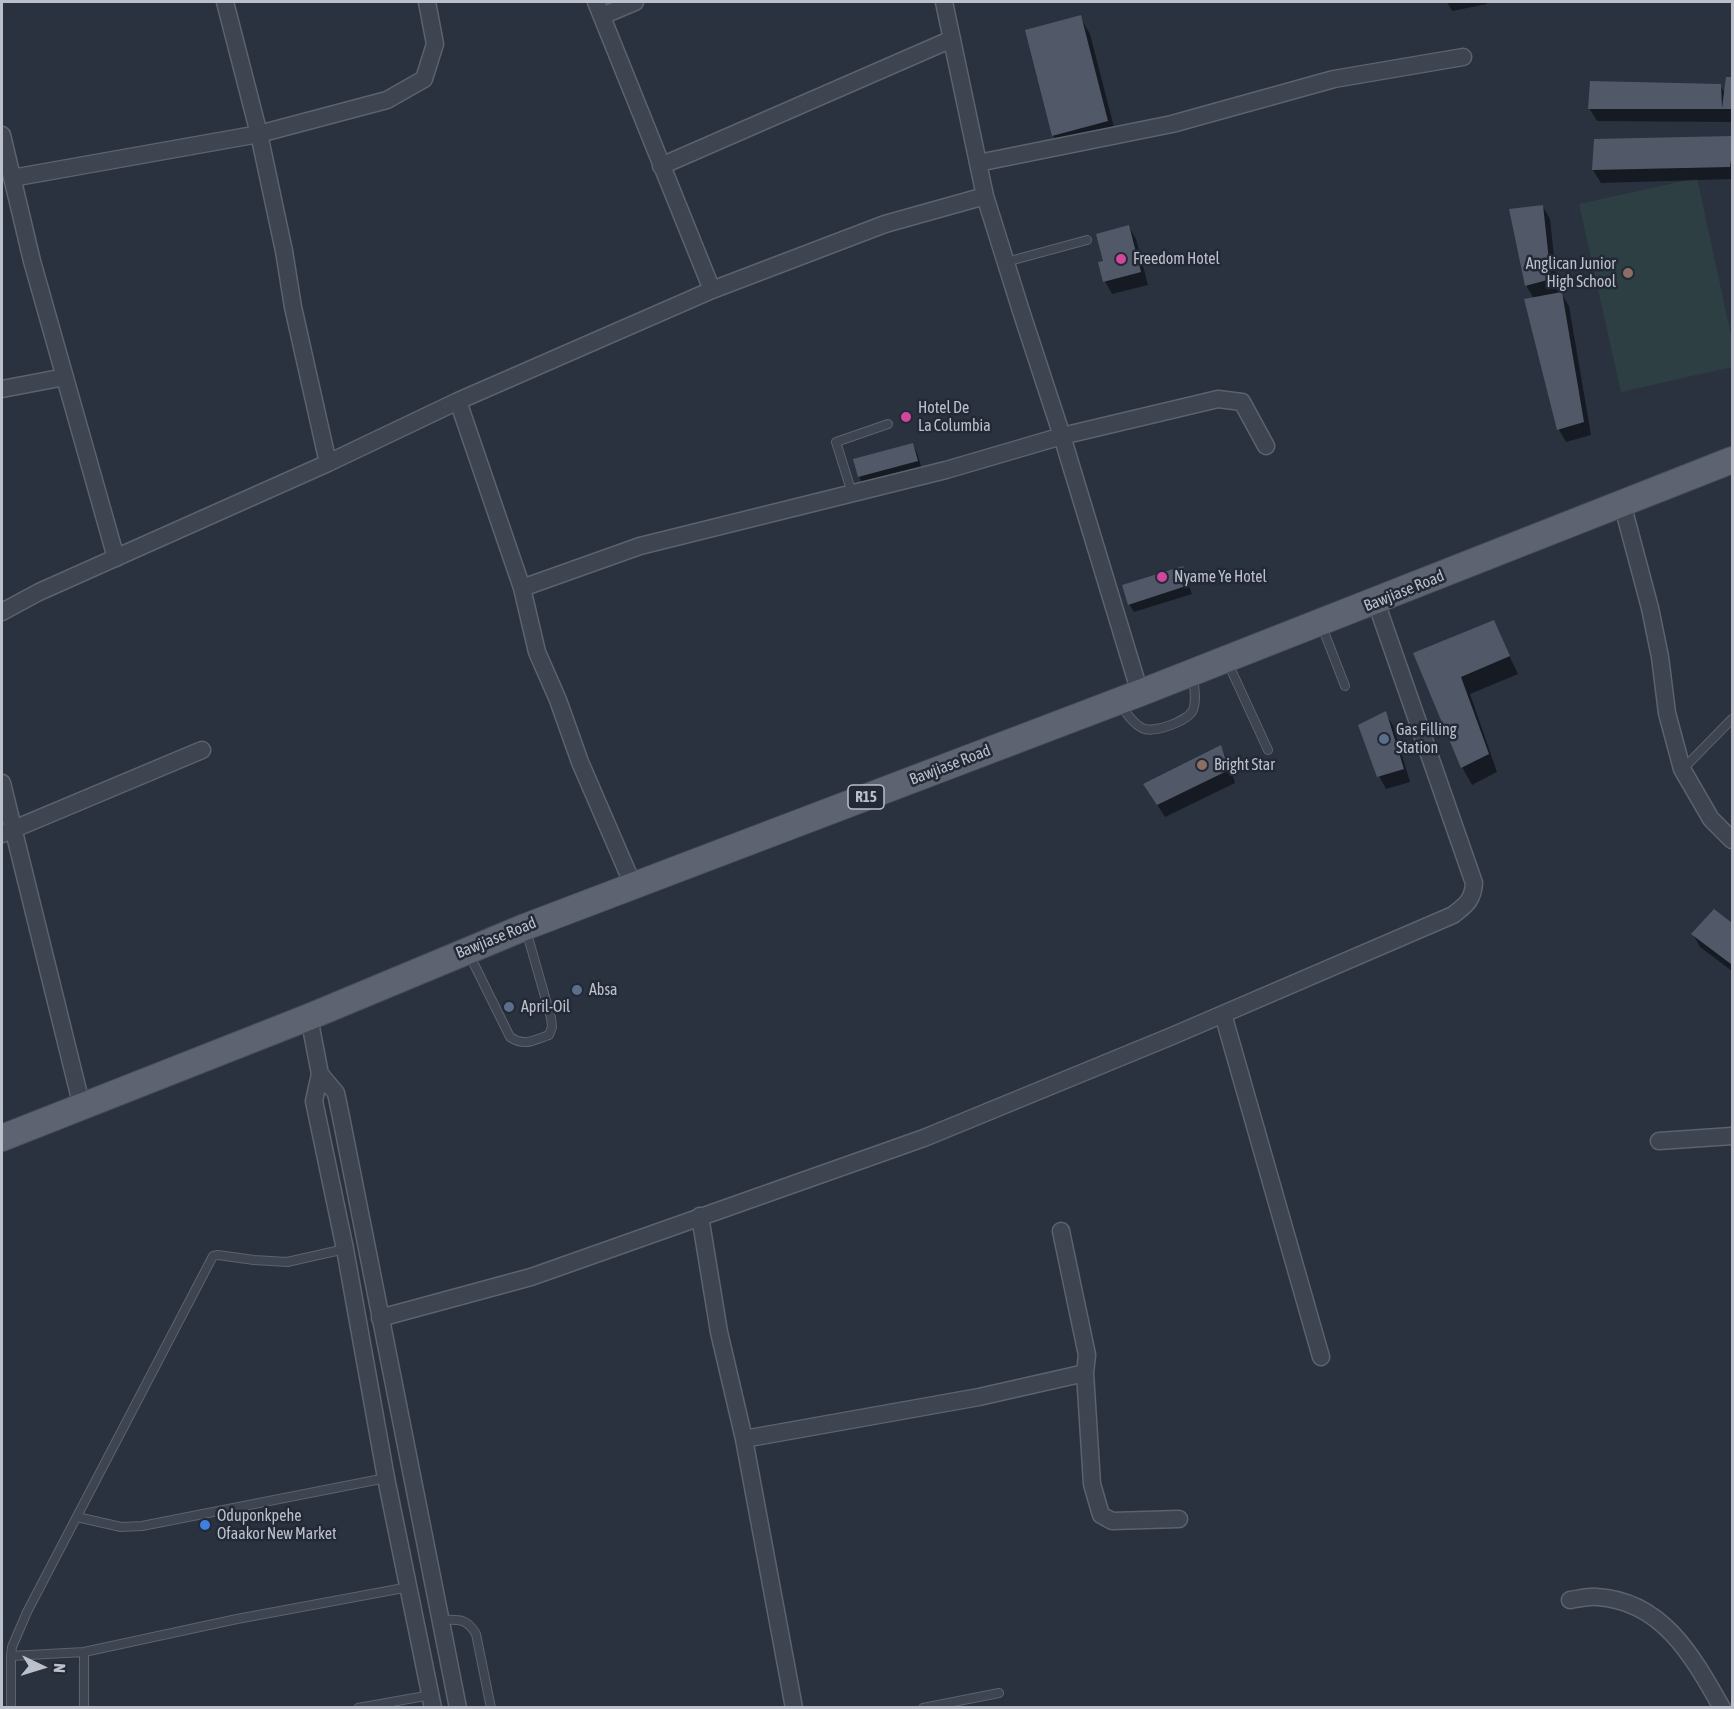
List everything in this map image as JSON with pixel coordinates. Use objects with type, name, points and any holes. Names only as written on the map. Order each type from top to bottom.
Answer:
[{"type":"main road","name":"Bawjiase Road","points":[[2,1138],[309,1017],[525,927],[1321,624],[1732,460]]},
{"type":"street","points":[[225,2],[259,134],[284,251],[293,307],[328,464]]},
{"type":"street","points":[[12,178],[259,134],[387,100],[424,79],[435,44],[428,2]]},
{"type":"street","points":[[635,2],[599,9],[712,290]]},
{"type":"street","points":[[944,2],[985,195],[1062,436],[1129,698]]},
{"type":"street","points":[[661,166],[952,39]]},
{"type":"street","points":[[978,163],[1172,124],[1334,79],[1463,57]]},
{"type":"street","points":[[2,135],[32,261],[116,558]]},
{"type":"street","points":[[2,612],[39,592],[328,464],[458,401],[712,290],[885,224],[985,195]]},
{"type":"street","points":[[2,389],[65,377]]},
{"type":"street","points":[[522,588],[640,546],[946,470],[1062,436],[1218,399],[1242,402],[1266,446]]},
{"type":"street","points":[[458,401],[522,588],[537,652],[558,700],[580,762],[633,885]]},
{"type":"street","points":[[1622,503],[1650,608],[1660,657],[1667,713],[1682,769],[1711,819],[1732,840]]},
{"type":"street","points":[[380,1318],[531,1277],[924,1138],[1223,1014],[1453,915],[1469,903],[1474,893],[1474,883],[1376,602]]},
{"type":"street","points":[[7,832],[202,750]]},
{"type":"street","points":[[2,783],[7,832],[82,1107]]},
{"type":"street","points":[[1223,1014],[1321,1357]]},
{"type":"street","points":[[309,1017],[320,1074],[314,1101],[345,1249],[386,1478],[432,1701]]},
{"type":"street","points":[[320,1074],[336,1093],[458,1707]]},
{"type":"street","points":[[1659,1141],[1732,1136]]},
{"type":"street","points":[[700,1216],[719,1332],[744,1439],[794,1707]]},
{"type":"street","points":[[1060,1231],[1087,1355],[1085,1373],[1092,1484],[1101,1515],[1112,1521],[1179,1519]]},
{"type":"street","points":[[744,1439],[979,1397],[1085,1373]]},
{"type":"street","points":[[1570,1600],[1596,1596],[1632,1605],[1665,1625],[1690,1653],[1722,1707]]},
{"type":"lane","points":[[1006,262],[1087,240]]},
{"type":"lane","points":[[852,493],[836,442],[888,424]]},
{"type":"lane","points":[[1321,624],[1345,686]]},
{"type":"lane","points":[[1226,660],[1268,750]]},
{"type":"lane","points":[[1129,698],[1133,722],[1143,729],[1153,730],[1178,722],[1190,715],[1194,707],[1193,673]]},
{"type":"lane","points":[[1682,769],[1732,719]]},
{"type":"lane","points":[[467,950],[510,1037],[518,1042],[528,1043],[549,1035],[552,1027],[551,1018],[525,927]]},
{"type":"lane","points":[[11,1707],[12,1647],[27,1612],[213,1256],[287,1262],[345,1249]]},
{"type":"lane","points":[[77,1517],[121,1527],[142,1526],[386,1478]]},
{"type":"lane","points":[[11,1656],[84,1652],[237,1619],[409,1587]]},
{"type":"lane","points":[[440,1620],[459,1620],[470,1624],[476,1634],[491,1707]]},
{"type":"lane","points":[[84,1652],[84,1707]]},
{"type":"lane","points":[[923,1707],[999,1693]]},
{"type":"lane","points":[[358,1707],[432,1701]]},
{"type":"shaded area","points":[[1697,178],[1732,340],[1732,367],[1621,392],[1579,204]]},
{"type":"building","points":[[1081,15],[1108,121],[1052,136],[1025,30]]},
{"type":"building","points":[[1726,77],[1732,77],[1732,109],[1588,109],[1590,81],[1721,84],[1722,108]]},
{"type":"building","points":[[1732,136],[1730,167],[1592,170],[1594,139]]},
{"type":"building","points":[[1543,205],[1551,279],[1525,286],[1509,209]]},
{"type":"building","points":[[1129,225],[1141,272],[1103,282],[1098,262],[1103,261],[1096,234]]},
{"type":"building","points":[[1562,292],[1584,422],[1557,430],[1524,299]]},
{"type":"building","points":[[913,443],[918,461],[858,477],[853,459]]},
{"type":"building","points":[[1183,566],[1189,585],[1128,605],[1122,585]]},
{"type":"building","points":[[1494,620],[1510,656],[1461,677],[1489,754],[1461,768],[1413,653]]},
{"type":"building","points":[[1386,711],[1404,769],[1377,777],[1358,725]]},
{"type":"building","points":[[1221,745],[1229,770],[1157,805],[1143,784]]},
{"type":"building","points":[[1714,909],[1732,923],[1731,964],[1691,934]]},
{"type":"place","name":"Freedom Hotel","points":[[1121,259]]},
{"type":"place","name":"Anglican Junior High School","points":[[1628,273]]},
{"type":"place","name":"Hotel De La Columbia","points":[[906,417]]},
{"type":"place","name":"Nyame Ye Hotel","points":[[1162,577]]},
{"type":"place","name":"Gas Filling Station","points":[[1384,739]]},
{"type":"place","name":"Bright Star","points":[[1202,765]]},
{"type":"place","name":"Absa","points":[[577,990]]},
{"type":"place","name":"April-Oil","points":[[509,1007]]},
{"type":"place","name":"Oduponkpehe Ofaakor New Market","points":[[205,1525]]}]
